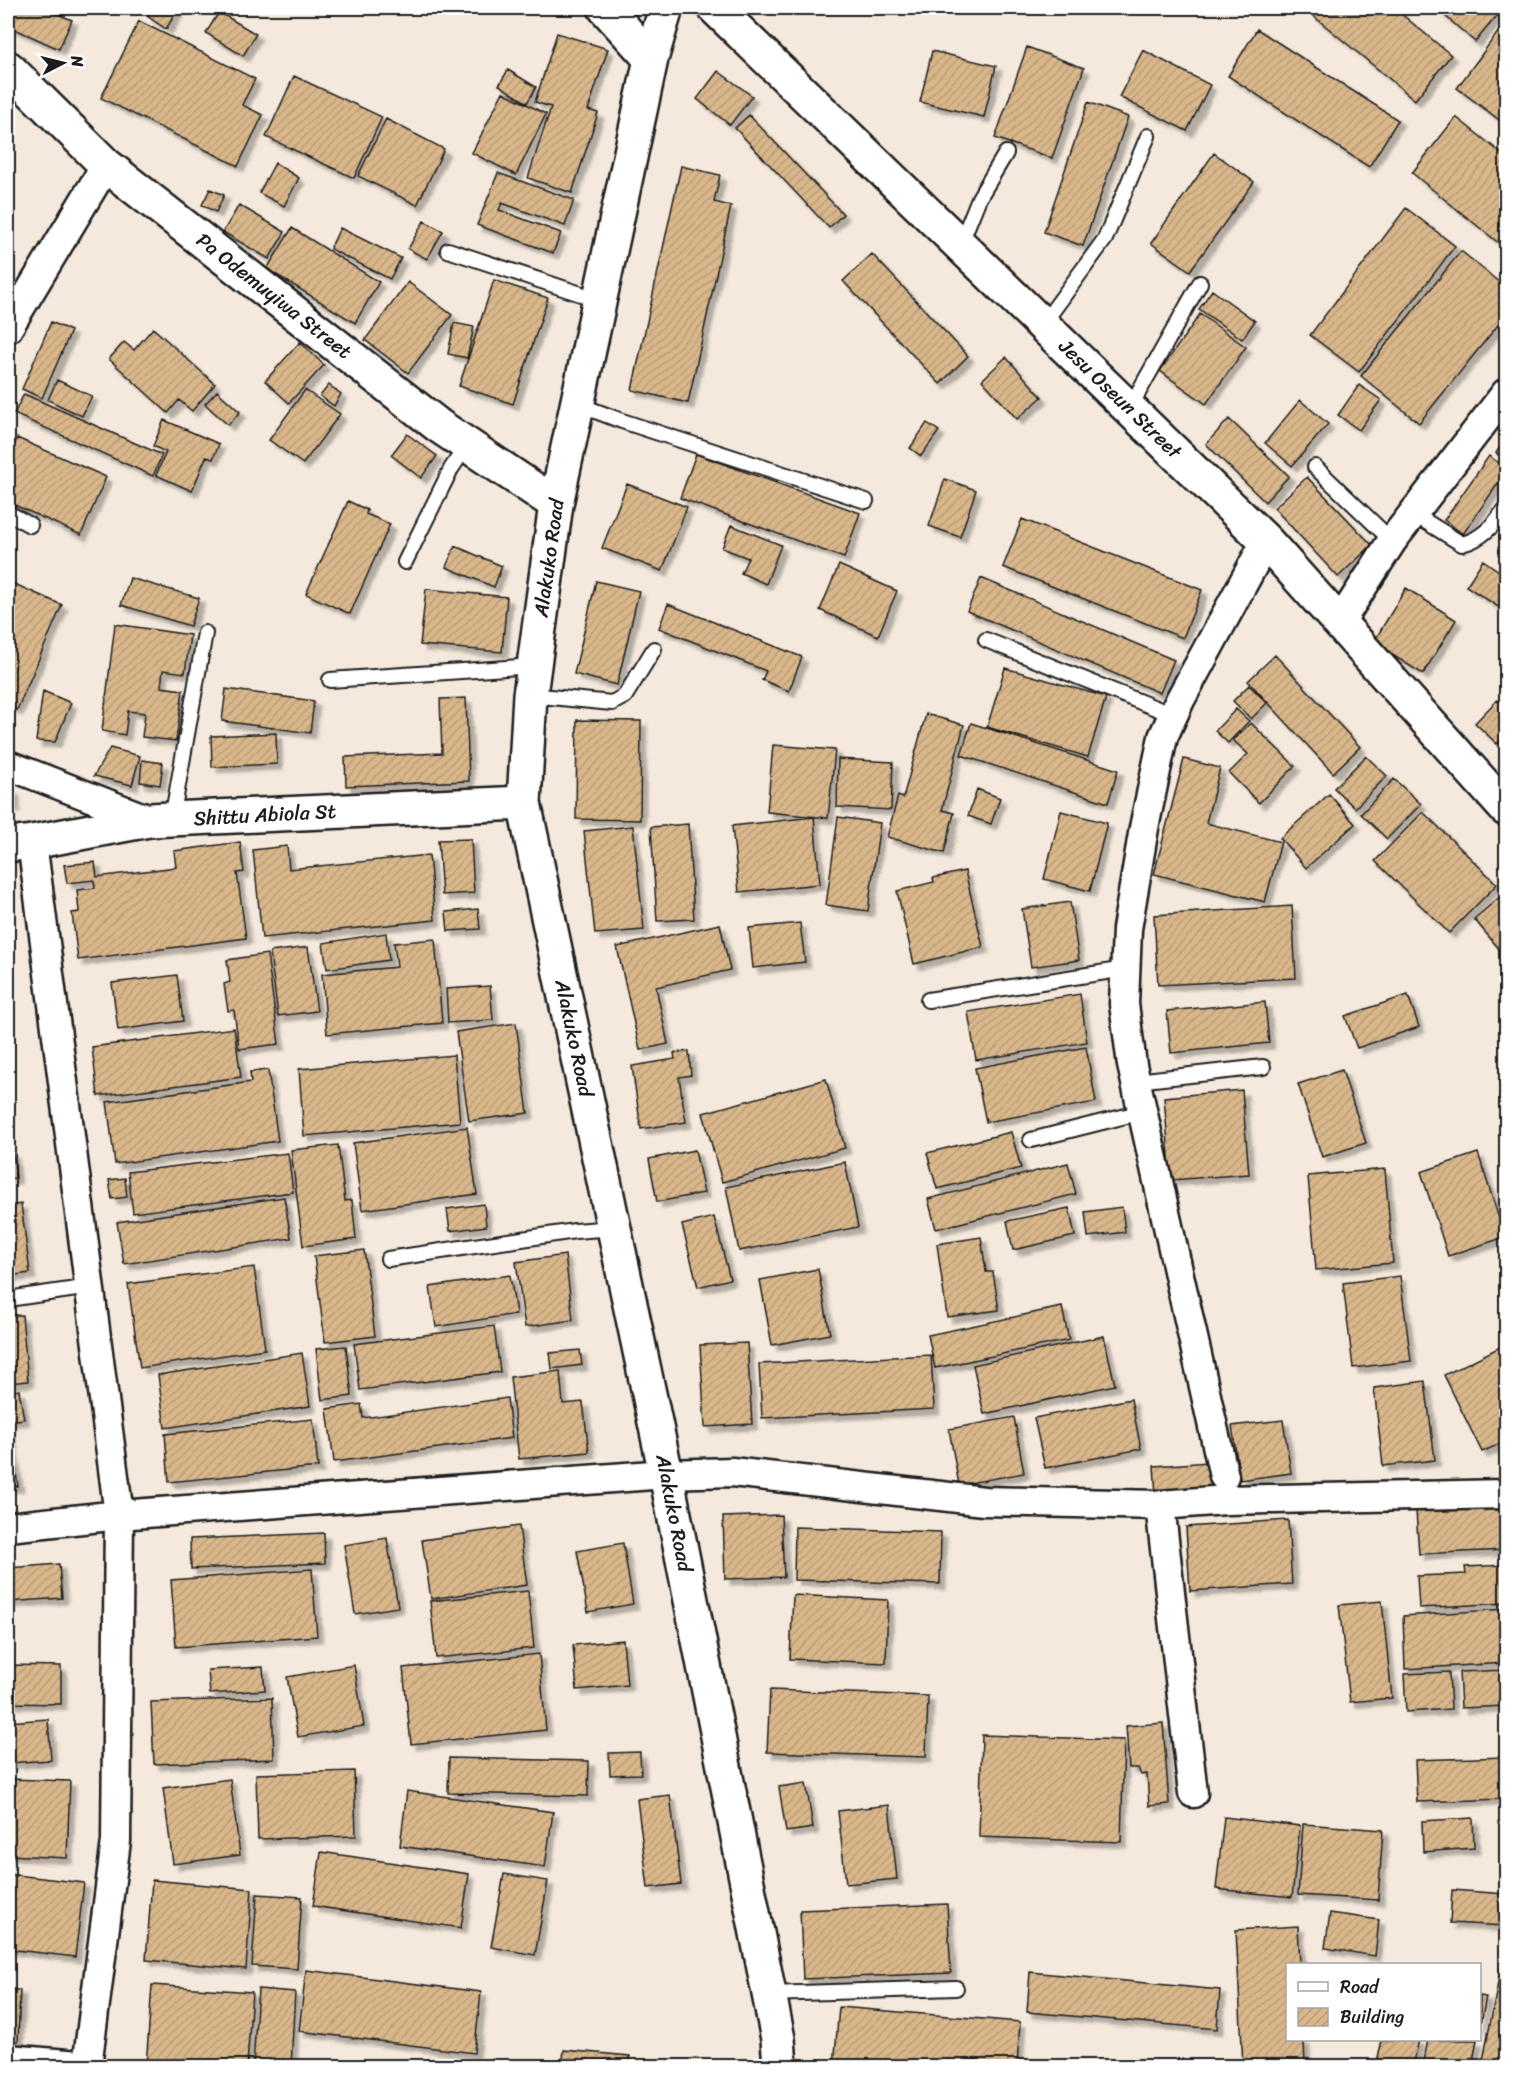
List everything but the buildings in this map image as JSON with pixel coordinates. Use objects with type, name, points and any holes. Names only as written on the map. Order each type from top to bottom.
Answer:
[{"type":"main road","points":[[605,8],[651,59]]},
{"type":"main road","name":"Alakuko Road","points":[[666,8],[651,59],[556,504],[532,681],[524,803],[666,1474],[778,2039],[780,2067]]},
{"type":"main road","name":"Jesu Oseun Street","points":[[715,8],[1266,541],[1506,809]]},
{"type":"main road","name":"Pa Odemuyiwa Street","points":[[8,68],[106,165],[439,426],[556,504]]},
{"type":"main road","name":"Shittu Abiola St","points":[[20,843],[160,820],[524,803]]},
{"type":"street","points":[[8,328],[106,165]]},
{"type":"street","points":[[1340,622],[1412,513],[1506,393]]},
{"type":"street","points":[[1224,1476],[1136,1082],[1124,1004],[1125,969],[1127,929],[1144,828],[1163,737],[1266,541]]},
{"type":"street","points":[[8,765],[160,820]]},
{"type":"street","points":[[8,2059],[89,2066],[116,1841],[119,1515],[90,1287],[20,843]]},
{"type":"street","points":[[8,1527],[119,1515],[666,1474],[732,1472],[984,1501],[1160,1505],[1226,1500],[1506,1494]]},
{"type":"street","points":[[1160,1505],[1193,1793]]},
{"type":"lane","points":[[1043,324],[1105,239],[1148,136]]},
{"type":"lane","points":[[960,244],[979,198],[1006,153]]},
{"type":"lane","points":[[447,250],[599,300]]},
{"type":"lane","points":[[1129,408],[1200,283]]},
{"type":"lane","points":[[577,404],[622,422],[866,501]]},
{"type":"lane","points":[[405,562],[451,469],[467,445]]},
{"type":"lane","points":[[1315,467],[1392,541]]},
{"type":"lane","points":[[1412,513],[1462,544],[1472,542],[1487,532],[1506,508]]},
{"type":"lane","points":[[8,513],[30,525]]},
{"type":"lane","points":[[160,820],[205,633]]},
{"type":"lane","points":[[986,640],[1173,715]]},
{"type":"lane","points":[[330,680],[532,681],[612,703],[626,696],[654,649]]},
{"type":"lane","points":[[928,1000],[1125,969]]},
{"type":"lane","points":[[1136,1082],[1263,1066]]},
{"type":"lane","points":[[1031,1140],[1142,1112]]},
{"type":"lane","points":[[388,1259],[614,1228]]},
{"type":"lane","points":[[8,1299],[90,1287]]},
{"type":"lane","points":[[769,1994],[956,1988]]}]
